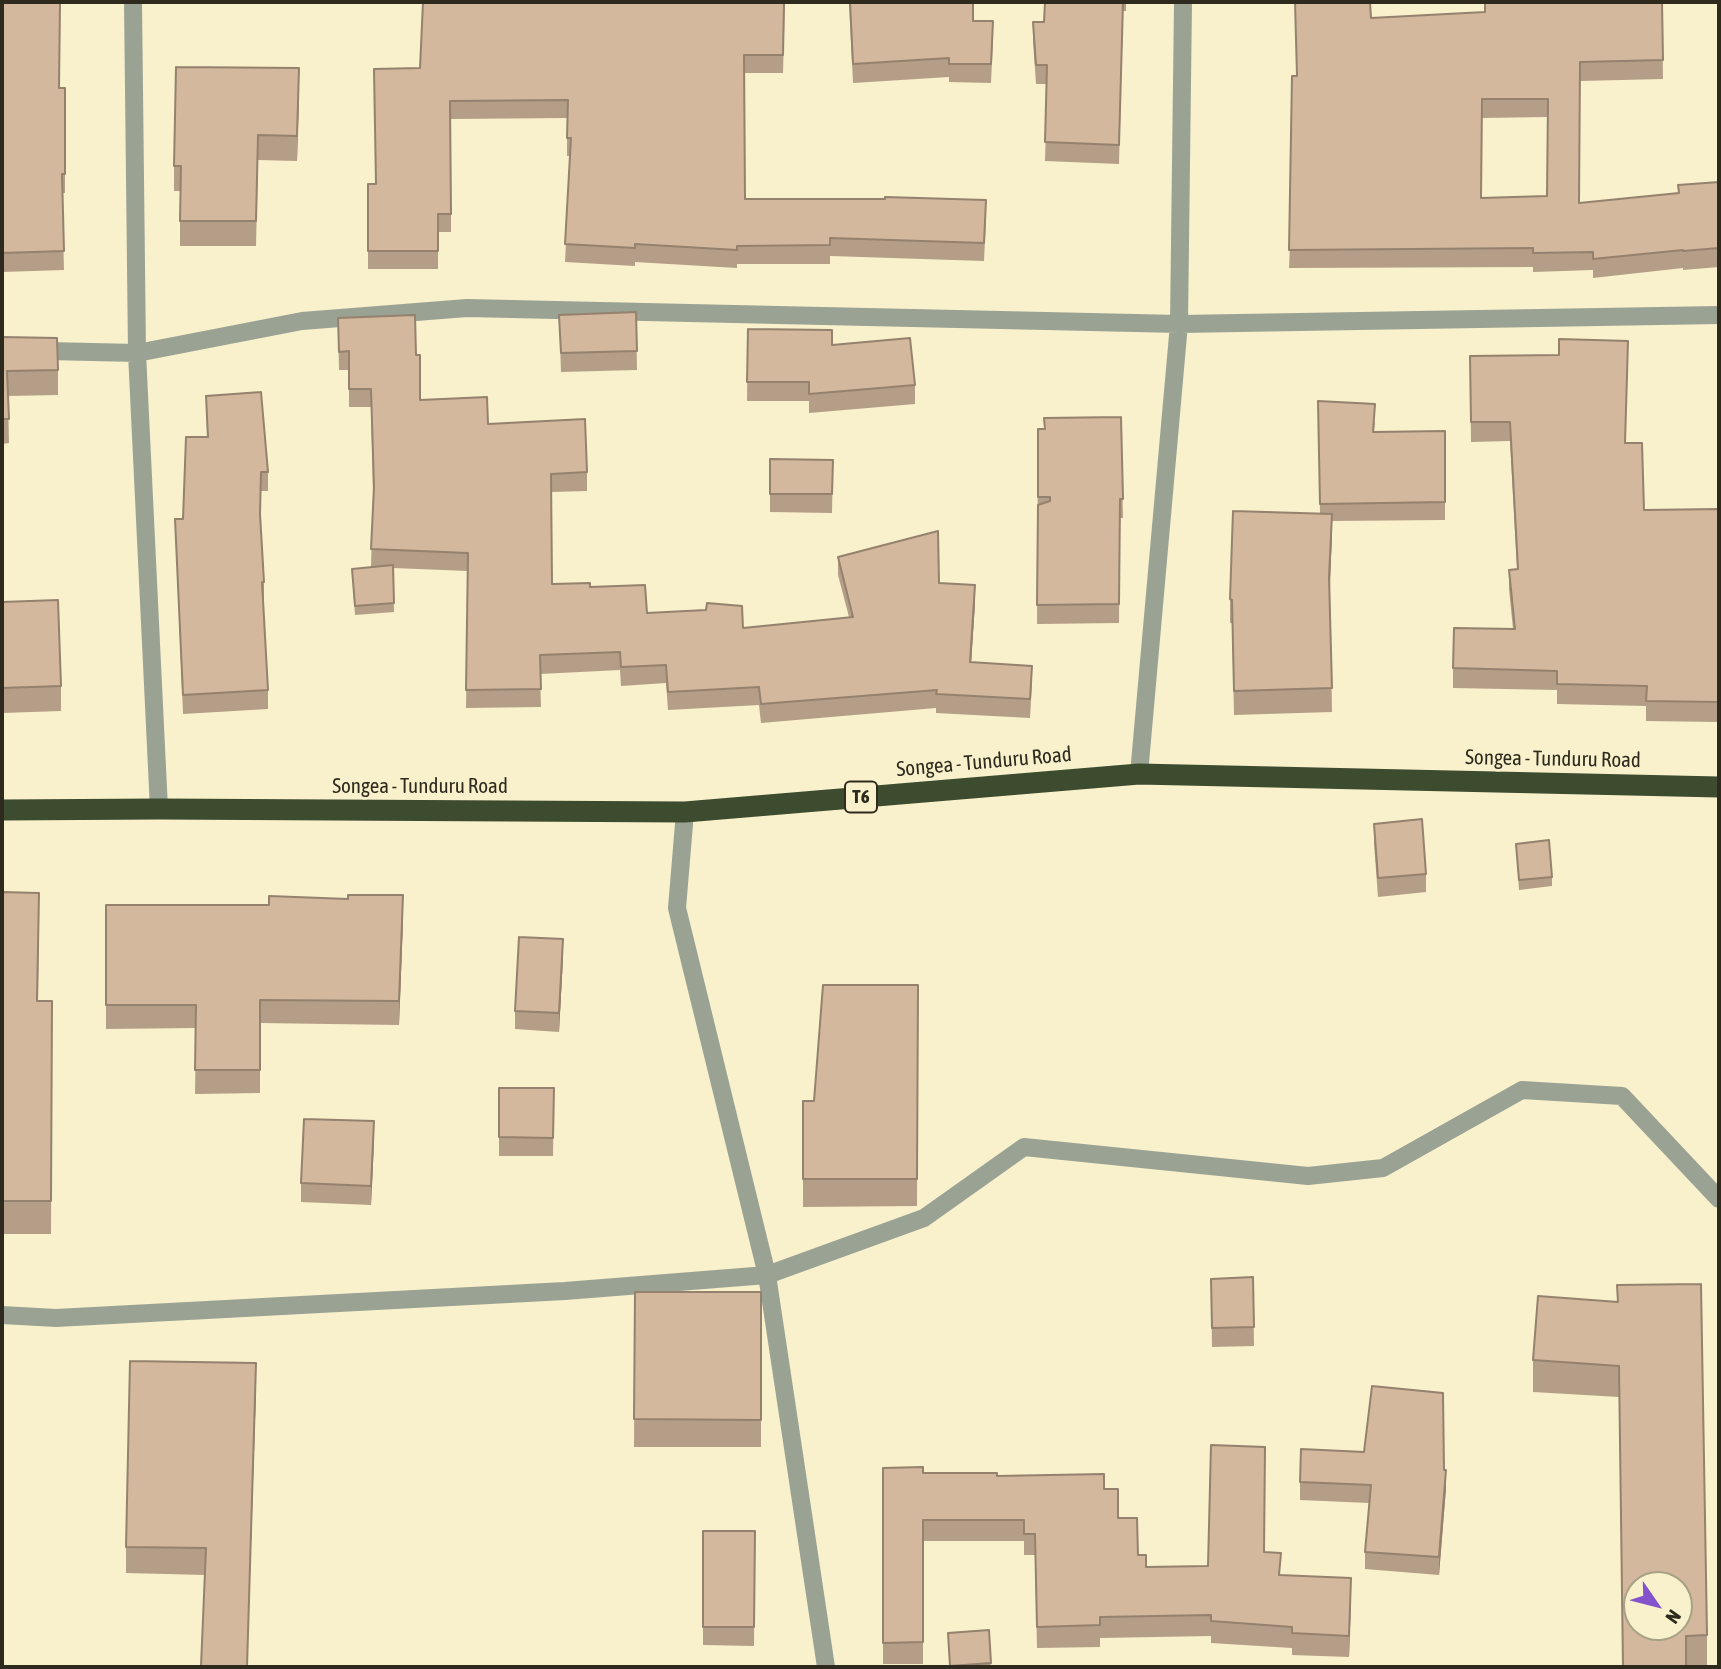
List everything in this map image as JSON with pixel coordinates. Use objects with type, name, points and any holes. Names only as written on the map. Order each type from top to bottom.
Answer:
[{"type":"highway","name":"Songea - Tunduru Road","points":[[2,810],[159,808],[684,812],[1139,774],[1719,787]]},
{"type":"street","points":[[133,2],[137,353],[159,808]]},
{"type":"street","points":[[1139,774],[1179,324],[1182,2]]},
{"type":"street","points":[[2,350],[137,353],[302,321],[467,308],[1179,324],[1719,315]]},
{"type":"street","points":[[684,812],[677,908],[767,1275],[826,1667]]},
{"type":"street","points":[[2,1315],[55,1318],[565,1291],[767,1275],[925,1218],[1024,1147],[1308,1176],[1383,1168],[1522,1090],[1622,1096],[1719,1199]]},
{"type":"building","points":[[2,2],[60,2],[59,88],[65,88],[65,174],[62,174],[64,251],[2,253]]},
{"type":"building","points":[[423,2],[784,2],[783,55],[744,55],[745,199],[885,197],[986,200],[984,243],[830,238],[830,245],[737,246],[737,250],[635,244],[635,248],[565,244],[571,138],[567,138],[568,100],[450,101],[451,214],[438,214],[438,251],[368,251],[368,184],[376,184],[374,69],[420,68]]},
{"type":"building","points":[[850,2],[973,2],[973,21],[993,21],[991,64],[949,64],[949,58],[853,64]]},
{"type":"building","points":[[1045,2],[1123,2],[1119,145],[1045,142],[1047,65],[1036,65],[1033,22],[1044,22]]},
{"type":"building","points":[[1295,2],[1370,2],[1371,18],[1485,12],[1485,2],[1662,2],[1663,60],[1580,62],[1579,203],[1679,193],[1678,185],[1719,182],[1719,248],[1593,259],[1593,252],[1533,253],[1533,248],[1289,250],[1292,76],[1297,76]],"holes":[[[1482,99],[1548,99],[1547,196],[1481,198]]]},
{"type":"building","points":[[176,67],[299,68],[297,136],[258,135],[256,221],[180,221],[181,166],[174,166]]},
{"type":"building","points":[[636,312],[637,351],[561,353],[559,315]]},
{"type":"building","points":[[415,315],[416,355],[420,355],[420,400],[487,397],[488,424],[585,419],[587,472],[551,474],[552,584],[590,583],[590,587],[645,585],[647,613],[706,610],[707,603],[742,606],[743,628],[853,617],[838,557],[938,531],[939,583],[975,585],[970,662],[1032,666],[1030,699],[936,694],[937,690],[761,704],[759,687],[668,692],[666,665],[621,667],[620,652],[540,655],[541,689],[466,690],[468,553],[371,549],[374,487],[371,389],[349,389],[349,351],[339,352],[338,318]]},
{"type":"building","points":[[748,329],[832,330],[832,345],[910,338],[915,385],[809,394],[809,382],[747,382]]},
{"type":"building","points":[[2,337],[57,338],[58,370],[7,371],[9,419],[2,419]]},
{"type":"building","points":[[1559,339],[1628,341],[1625,443],[1642,443],[1644,510],[1719,509],[1719,702],[1646,701],[1647,686],[1557,684],[1557,671],[1453,668],[1454,628],[1515,629],[1509,570],[1518,569],[1510,422],[1471,422],[1470,356],[1559,355]]},
{"type":"building","points":[[261,392],[268,472],[261,472],[260,514],[268,690],[183,695],[175,519],[183,519],[186,437],[208,437],[206,396]]},
{"type":"building","points":[[1318,401],[1375,404],[1373,432],[1445,431],[1445,502],[1320,504]]},
{"type":"building","points":[[1121,417],[1123,499],[1120,499],[1119,604],[1037,605],[1038,505],[1050,501],[1050,497],[1038,497],[1038,429],[1045,429],[1044,418]]},
{"type":"building","points":[[770,459],[833,460],[832,494],[770,494]]},
{"type":"building","points":[[1233,511],[1332,514],[1329,577],[1332,688],[1234,691],[1230,599]]},
{"type":"building","points":[[393,565],[394,603],[355,606],[352,569]]},
{"type":"building","points":[[58,600],[61,686],[2,688],[2,602]]},
{"type":"building","points":[[1422,819],[1426,874],[1378,878],[1374,824]]},
{"type":"building","points":[[1549,840],[1552,877],[1519,880],[1516,844]]},
{"type":"building","points":[[2,892],[39,893],[37,1001],[52,1001],[51,1201],[2,1201]]},
{"type":"building","points":[[348,895],[403,895],[399,1001],[260,1000],[260,1070],[195,1070],[196,1005],[106,1005],[106,905],[269,905],[269,896],[348,899]]},
{"type":"building","points":[[519,937],[563,939],[559,1013],[515,1011]]},
{"type":"building","points":[[823,985],[918,985],[917,1179],[803,1179],[803,1101],[814,1101]]},
{"type":"building","points":[[499,1088],[554,1088],[553,1138],[499,1137]]},
{"type":"building","points":[[304,1119],[374,1121],[371,1186],[301,1183]]},
{"type":"building","points":[[1253,1277],[1254,1327],[1212,1328],[1211,1279]]},
{"type":"building","points":[[1701,1284],[1707,1635],[1693,1636],[1693,1571],[1623,1571],[1623,1641],[1686,1641],[1686,1667],[1623,1667],[1619,1366],[1533,1360],[1538,1296],[1618,1302],[1617,1285]]},
{"type":"building","points":[[635,1292],[761,1292],[761,1420],[634,1419]]},
{"type":"building","points":[[130,1361],[256,1363],[247,1667],[201,1666],[206,1548],[126,1547]]},
{"type":"building","points":[[1372,1386],[1443,1393],[1446,1470],[1439,1557],[1365,1552],[1371,1485],[1300,1482],[1301,1449],[1364,1452]]},
{"type":"building","points":[[1211,1445],[1265,1447],[1264,1552],[1281,1553],[1279,1575],[1351,1578],[1349,1636],[1292,1633],[1292,1627],[1211,1621],[1211,1615],[1100,1617],[1100,1625],[1037,1627],[1035,1534],[1024,1534],[1024,1520],[923,1520],[923,1642],[883,1643],[883,1468],[923,1467],[923,1473],[997,1473],[997,1476],[1104,1474],[1104,1489],[1118,1489],[1118,1518],[1137,1518],[1138,1555],[1146,1555],[1146,1567],[1208,1566]]},
{"type":"building","points":[[703,1531],[755,1531],[754,1627],[703,1627]]},
{"type":"building","points":[[989,1630],[991,1663],[950,1666],[948,1633]]}]
